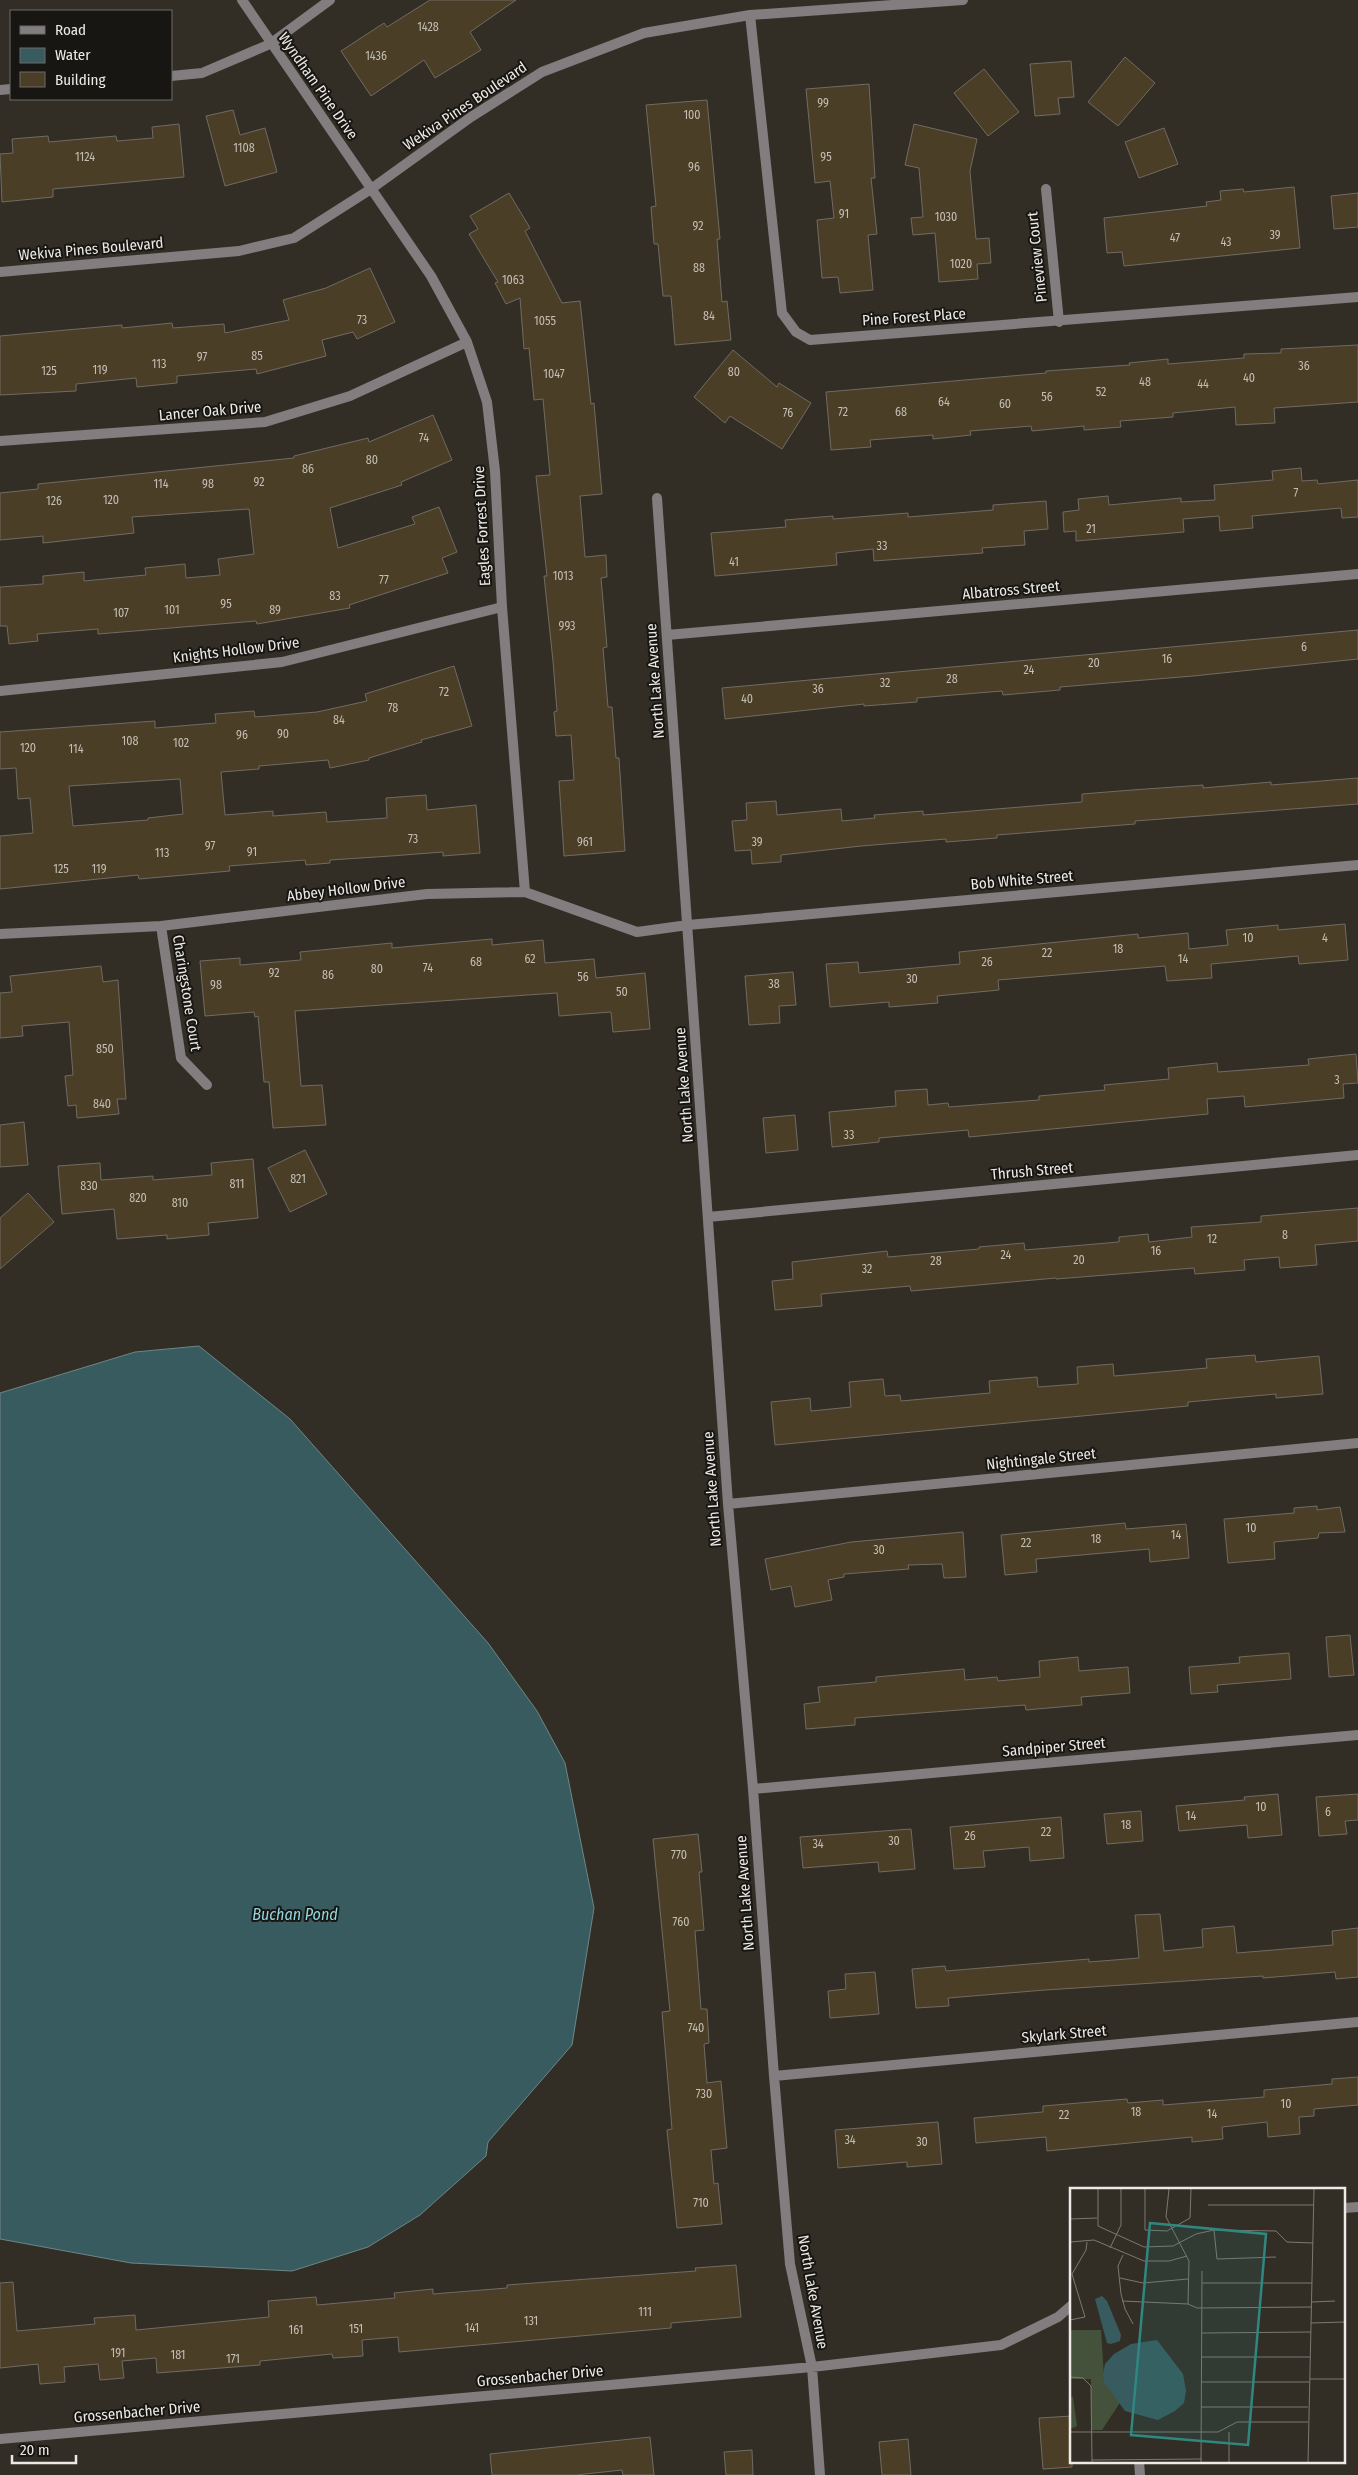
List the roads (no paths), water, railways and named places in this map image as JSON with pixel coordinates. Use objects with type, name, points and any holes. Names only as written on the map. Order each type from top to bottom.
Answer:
[{"type":"street","name":"Wyndham Pine Drive","points":[[242,0],[270,44],[371,189]]},
{"type":"street","points":[[172,76],[202,73],[270,44],[330,0]]},
{"type":"street","name":"Wekiva Pines Boulevard","points":[[0,272],[239,251],[294,238],[371,189],[471,117],[542,72],[644,33],[750,16],[963,0]]},
{"type":"street","name":"Pine Forest Place","points":[[750,16],[782,313],[796,332],[810,340],[1059,322],[1358,297]]},
{"type":"street","name":"Eagles Forrest Drive","points":[[371,189],[431,276],[467,342],[487,402],[494,471],[502,607],[525,892]]},
{"type":"street","name":"Pineview Court","points":[[1046,189],[1059,322]]},
{"type":"street","name":"Lancer Oak Drive","points":[[0,441],[265,422],[350,396],[467,342]]},
{"type":"street","name":"North Lake Avenue","points":[[657,498],[728,1504],[753,1789],[774,2076],[790,2264],[812,2367],[820,2475]]},
{"type":"street","name":"Albatross Street","points":[[667,635],[1358,574]]},
{"type":"street","name":"Knights Hollow Drive","points":[[0,691],[282,662],[502,607]]},
{"type":"street","name":"Bob White Street","points":[[688,925],[1358,865]]},
{"type":"street","name":"Abbey Hollow Drive","points":[[0,934],[161,926],[427,894],[525,892],[637,932],[688,925]]},
{"type":"street","name":"Charingstone Court","points":[[161,926],[181,1058],[206,1086]]},
{"type":"street","name":"Thrush Street","points":[[708,1217],[1358,1155]]},
{"type":"street","name":"Nightingale Street","points":[[728,1504],[1358,1443]]},
{"type":"street","name":"Sandpiper Street","points":[[753,1789],[1358,1735]]},
{"type":"street","name":"Skylark Street","points":[[774,2076],[1358,2022]]},
{"type":"street","name":"Grossenbacher Drive","points":[[0,2439],[812,2367],[1001,2346],[1058,2317],[1070,2307]]},
{"type":"street","points":[[1139,2462],[1140,2475]]},
{"type":"water","name":"Buchan Pond","points":[[199,1346],[290,1419],[488,1643],[537,1711],[565,1763],[594,1908],[572,2045],[488,2142],[486,2156],[420,2215],[368,2247],[292,2271],[131,2263],[0,2239],[0,1393],[135,1352]]}]
